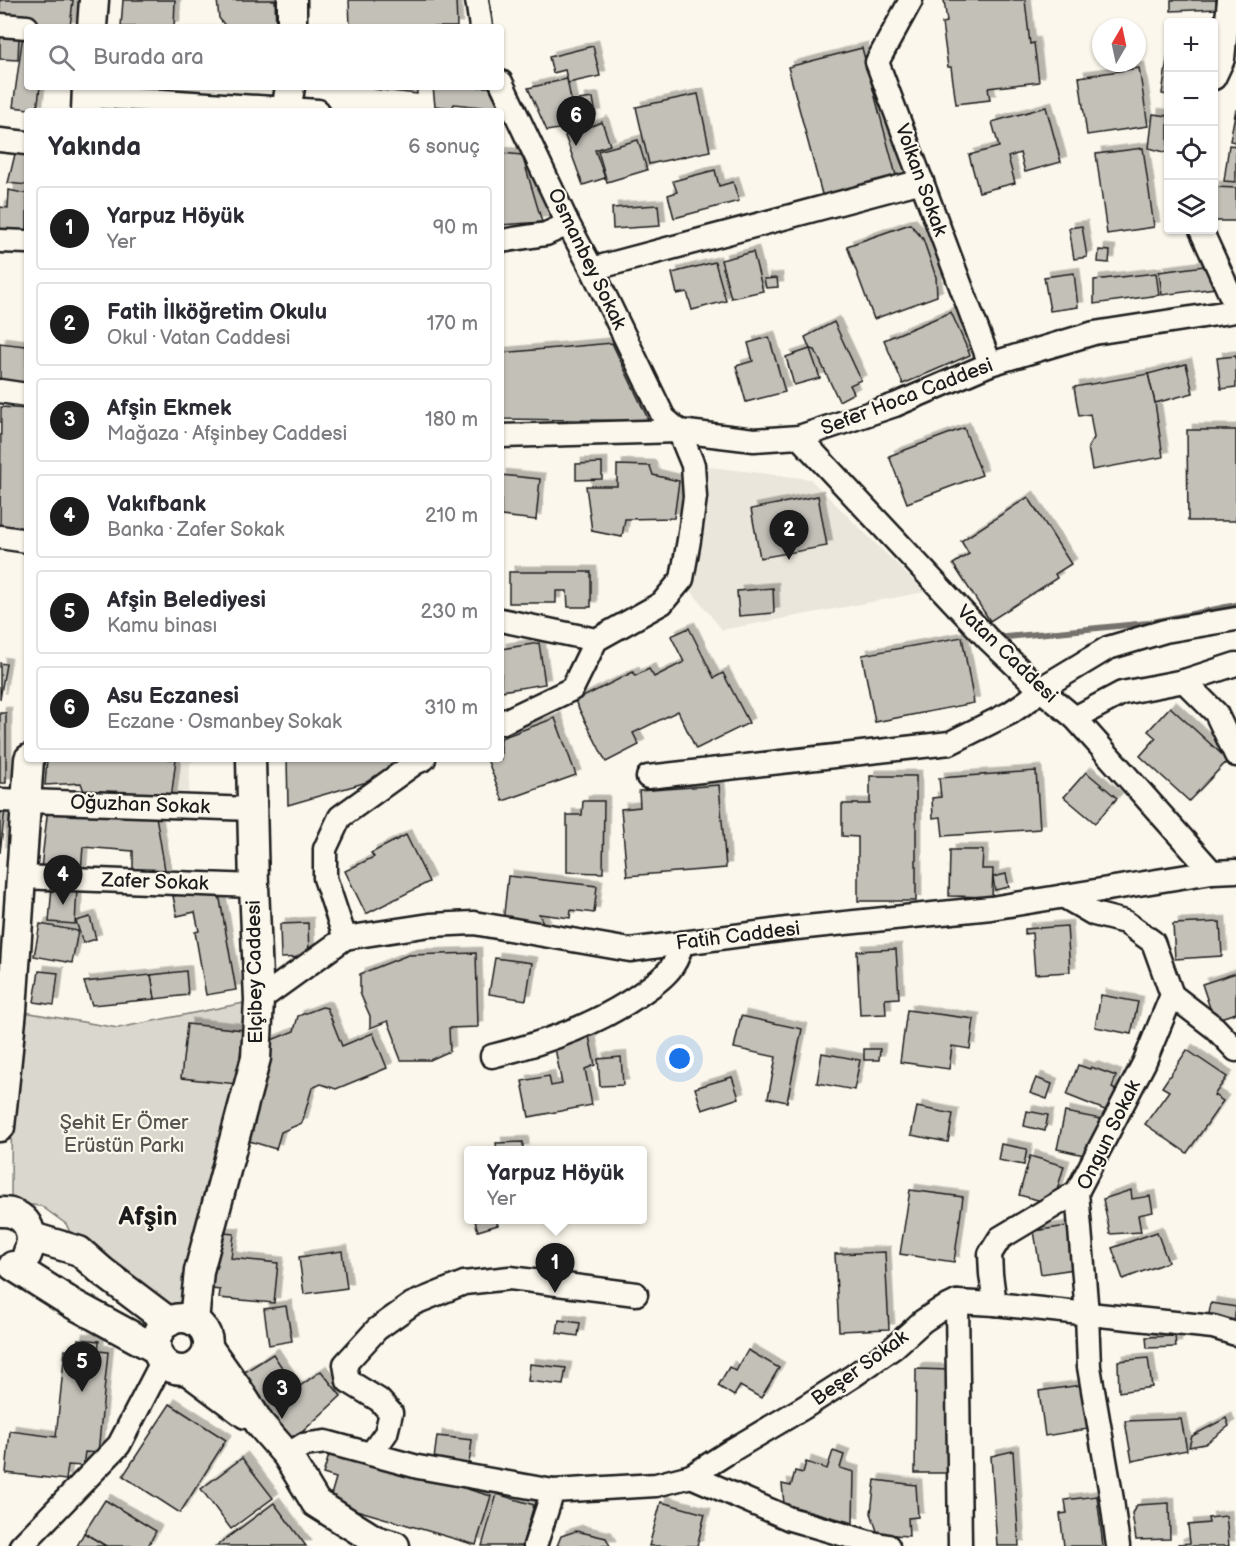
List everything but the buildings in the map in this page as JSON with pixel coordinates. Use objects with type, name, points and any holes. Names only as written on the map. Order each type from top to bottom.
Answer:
[{"type":"main road","points":[[92,24],[94,0]]},
{"type":"main road","points":[[292,0],[292,24]]},
{"type":"main road","points":[[0,1127],[6,1008],[20,877],[13,801],[28,762]]},
{"type":"main road","name":"Elçibey Caddesi","points":[[182,1322],[199,1271],[256,1058],[259,1000],[251,762]]},
{"type":"main road","points":[[0,1212],[8,1212],[24,1220],[32,1237],[27,1255],[21,1261],[6,1265]]},
{"type":"main road","points":[[32,1237],[79,1251],[104,1272],[182,1322],[201,1326],[208,1340],[208,1347],[206,1355],[195,1367],[168,1360],[156,1341],[163,1327],[182,1322]]},
{"type":"main road","points":[[6,1265],[168,1360],[260,1424]]},
{"type":"main road","points":[[208,1347],[260,1424],[286,1455],[316,1503],[382,1544]]},
{"type":"street","points":[[477,0],[481,24]]},
{"type":"street","name":"Volkan Sokak","points":[[911,0],[878,62],[990,364]]},
{"type":"street","points":[[1224,63],[1230,0]]},
{"type":"street","points":[[0,25],[24,27]]},
{"type":"street","name":"Osmanbey Sokak","points":[[504,88],[664,418],[679,431],[693,465],[695,497],[682,579],[662,603],[596,640]]},
{"type":"street","points":[[86,98],[288,102],[308,108]]},
{"type":"street","points":[[504,128],[524,130]]},
{"type":"street","points":[[0,140],[24,142]]},
{"type":"street","points":[[592,269],[922,180]]},
{"type":"street","points":[[504,241],[546,234],[568,224]]},
{"type":"street","points":[[1203,234],[1236,309]]},
{"type":"street","points":[[0,241],[24,242]]},
{"type":"street","name":"Sefer Hoca Caddesi","points":[[504,436],[679,431],[754,440],[799,437],[895,405],[990,364],[1094,333],[1236,309]]},
{"type":"street","points":[[0,391],[24,395]]},
{"type":"street","name":"Vatan Caddesi","points":[[799,437],[988,639],[1040,689],[1075,718],[1212,872]]},
{"type":"street","points":[[0,537],[24,541]]},
{"type":"street","points":[[648,777],[950,743],[1010,713],[1040,689],[1108,648],[1165,631],[1236,619]]},
{"type":"street","points":[[504,621],[596,640],[572,689],[504,722]]},
{"type":"street","points":[[1075,718],[1122,693],[1184,681],[1236,664]]},
{"type":"street","points":[[1184,681],[1216,713],[1236,755]]},
{"type":"street","points":[[345,938],[325,878],[325,849],[340,817],[417,762]]},
{"type":"street","name":"Oğuzhan Sokak","points":[[13,801],[252,809]]},
{"type":"street","name":"Fatih Caddesi","points":[[259,1000],[345,938],[430,925],[474,923],[630,950],[787,929],[991,908],[1212,872],[1236,871]]},
{"type":"street","name":"Zafer Sokak","points":[[20,877],[254,885]]},
{"type":"street","points":[[1063,896],[1094,915],[1125,922],[1153,942],[1172,995],[1215,1028],[1236,1050]]},
{"type":"street","points":[[492,1056],[553,1038],[628,1003],[667,973],[677,959],[681,943]]},
{"type":"street","name":"Ongun Sokak","points":[[1118,1546],[1089,1367],[1077,1192],[1144,1063],[1172,995]]},
{"type":"street","points":[[995,1304],[990,1254],[1000,1238],[1077,1192]]},
{"type":"street","points":[[371,1454],[386,1433],[391,1413],[379,1400],[348,1380],[345,1364],[377,1329],[412,1304],[464,1283],[510,1278],[636,1294]]},
{"type":"street","points":[[960,1546],[957,1302],[1213,1327],[1236,1334]]},
{"type":"street","name":"Beşer Sokak","points":[[286,1455],[303,1445],[326,1442],[418,1467],[553,1491],[656,1485],[691,1476],[803,1408],[893,1348],[938,1311],[957,1302]]},
{"type":"street","points":[[21,1546],[119,1445],[168,1360]]},
{"type":"street","points":[[691,1476],[790,1519],[888,1546]]},
{"type":"street","points":[[535,1546],[553,1491]]},
{"type":"shaded area","points":[[693,465],[810,479],[925,592],[722,630],[682,579]]},
{"type":"shaded area","points":[[65,762],[192,762],[189,793],[64,786]]},
{"type":"green space","name":"Şehit Er Ömer Erüstün Parkı","points":[[259,1000],[186,1319],[79,1251],[66,1224],[41,1206],[11,1203],[12,1010],[118,1028]]},
{"type":"waterway","points":[[996,638],[1148,623],[1236,605]]},
{"type":"place","name":"Asu Eczanesi","points":[[576,146]]},
{"type":"place","name":"Fatih İlköğretim Okulu","points":[[789,560]]},
{"type":"place","name":"Vakıfbank","points":[[63,905]]},
{"type":"place","name":"Yarpuz Höyük","points":[[555,1293]]},
{"type":"place","name":"Afşin Belediyesi","points":[[82,1392]]},
{"type":"place","name":"Afşin Ekmek","points":[[282,1419]]},
{"type":"district","name":"Afşin","points":[[148,1217]]}]
